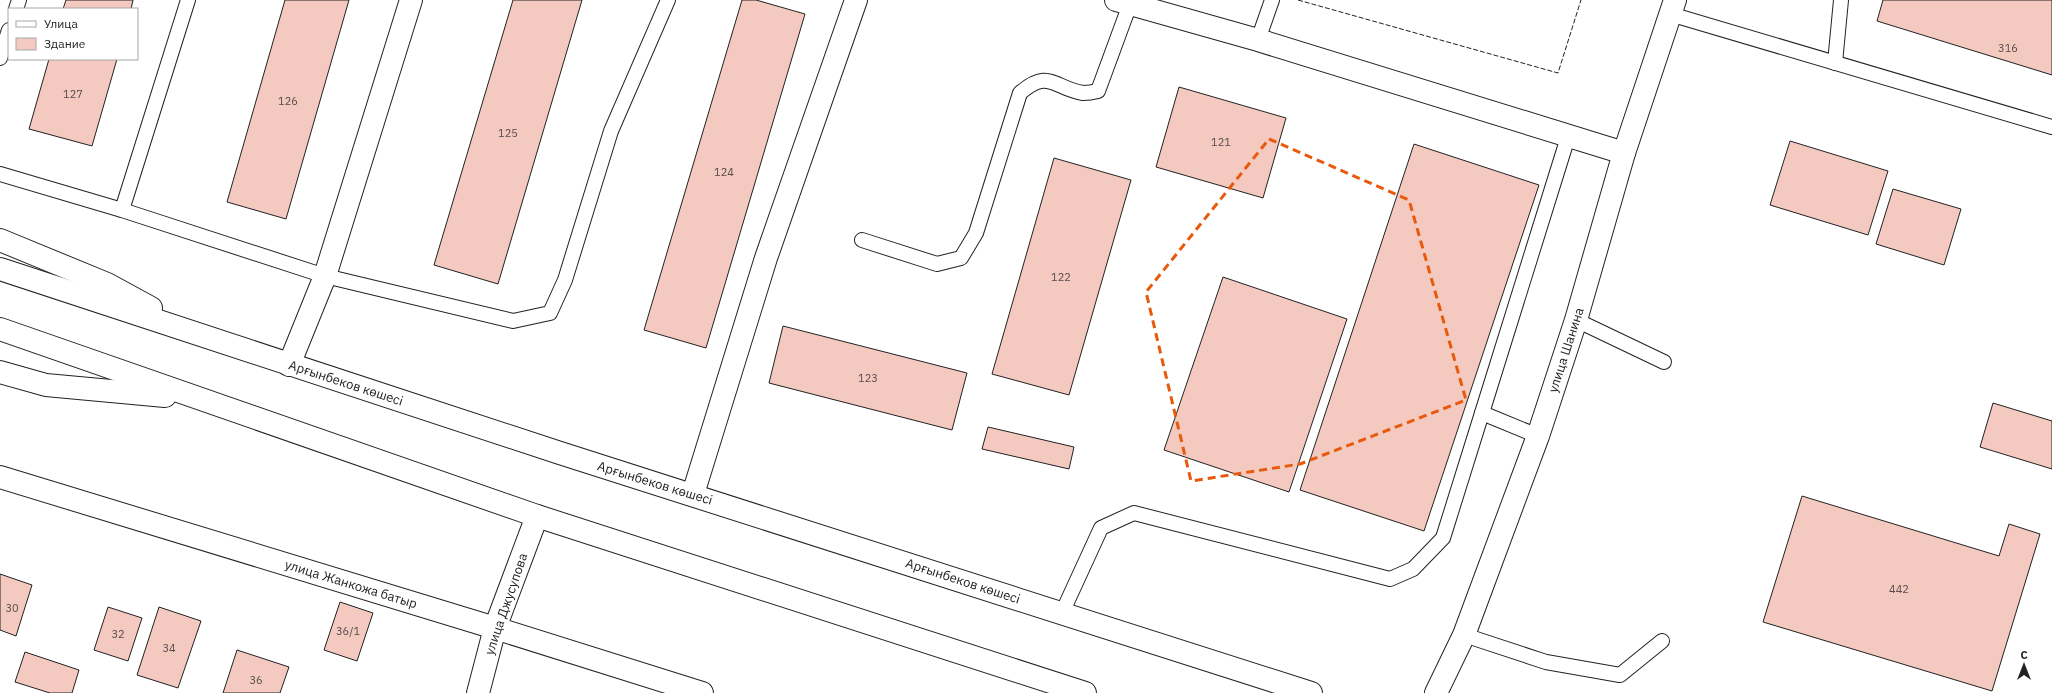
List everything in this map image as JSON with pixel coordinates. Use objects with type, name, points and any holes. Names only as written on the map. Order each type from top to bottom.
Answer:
[{"type":"street","points":[[289,364],[325,276],[410,0]]},
{"type":"street","points":[[693,494],[766,258],[856,0]]},
{"type":"street","points":[[1123,2],[1258,40],[1568,137],[1624,153]]},
{"type":"street","name":"улица Шанина","points":[[1436,693],[1464,634],[1538,436],[1576,320],[1624,153],[1672,7]]},
{"type":"street","points":[[0,240],[107,284],[204,336]]},
{"type":"street","name":"Арғынбеков көшесі","points":[[0,269],[289,364],[1311,693]]},
{"type":"street","points":[[0,329],[196,399],[537,516],[1085,693]]},
{"type":"street","points":[[0,372],[46,385],[196,399]]},
{"type":"street","name":"улица Жанкожа батыр","points":[[0,477],[495,628],[702,693]]},
{"type":"street","name":"улица Джусупова","points":[[478,693],[495,628],[537,516]]},
{"type":"lane","points":[[122,210],[188,0]]},
{"type":"lane","points":[[0,174],[122,210],[325,276],[513,321],[550,313],[565,280],[611,130],[668,0]]},
{"type":"lane","points":[[1258,40],[1272,0]]},
{"type":"lane","points":[[1835,63],[1841,0]]},
{"type":"lane","points":[[862,240],[937,264],[960,258],[976,233],[1020,93],[1031,83],[1045,80],[1084,93],[1098,91],[1123,2]]},
{"type":"lane","points":[[1672,7],[1835,63],[2052,127]]},
{"type":"lane","points":[[0,58],[8,33]]},
{"type":"lane","points":[[1062,613],[1101,528],[1134,513],[1390,579],[1413,568],[1443,538],[1568,137]]},
{"type":"lane","points":[[1576,320],[1664,362]]},
{"type":"lane","points":[[1482,413],[1538,436]]},
{"type":"lane","points":[[1464,634],[1546,662],[1620,675],[1662,641]]},
{"type":"highlighted area","points":[[1269,139],[1409,200],[1466,400],[1300,464],[1191,481],[1146,292]]},
{"type":"building","points":[[66,0],[133,0],[131,8],[63,8]]},
{"type":"building","points":[[285,0],[349,0],[286,219],[227,202]]},
{"type":"building","points":[[513,0],[582,0],[498,284],[434,265]]},
{"type":"building","points":[[742,0],[756,0],[805,14],[706,348],[644,330]]},
{"type":"building","points":[[1883,0],[2052,0],[2052,75],[1877,21]]},
{"type":"building","points":[[49,60],[117,60],[92,146],[29,129]]},
{"type":"building","points":[[1179,87],[1286,118],[1263,198],[1156,167]]},
{"type":"building","points":[[1790,141],[1888,171],[1868,235],[1770,205]]},
{"type":"building","points":[[1414,144],[1539,185],[1424,531],[1300,490]]},
{"type":"building","points":[[1054,158],[1131,180],[1069,395],[992,374]]},
{"type":"building","points":[[1893,189],[1961,209],[1944,265],[1876,244]]},
{"type":"building","points":[[1223,277],[1347,319],[1289,492],[1164,450]]},
{"type":"building","points":[[783,326],[967,373],[952,430],[769,383]]},
{"type":"building","points":[[1993,403],[2052,421],[2052,469],[1980,447]]},
{"type":"building","points":[[988,427],[1074,447],[1069,469],[982,449]]},
{"type":"building","points":[[1802,496],[1999,556],[2009,524],[2040,534],[1992,691],[1763,622]]},
{"type":"building","points":[[0,574],[32,585],[16,636],[0,630]]},
{"type":"building","points":[[340,602],[373,613],[357,661],[324,650]]},
{"type":"building","points":[[108,607],[142,618],[128,661],[94,650]]},
{"type":"building","points":[[159,607],[201,621],[178,688],[137,675]]},
{"type":"building","points":[[237,650],[289,667],[280,693],[223,693]]},
{"type":"building","points":[[25,652],[79,670],[72,693],[50,693],[15,682]]},
{"type":"fence","points":[[1298,0],[1558,73],[1581,0]]}]
